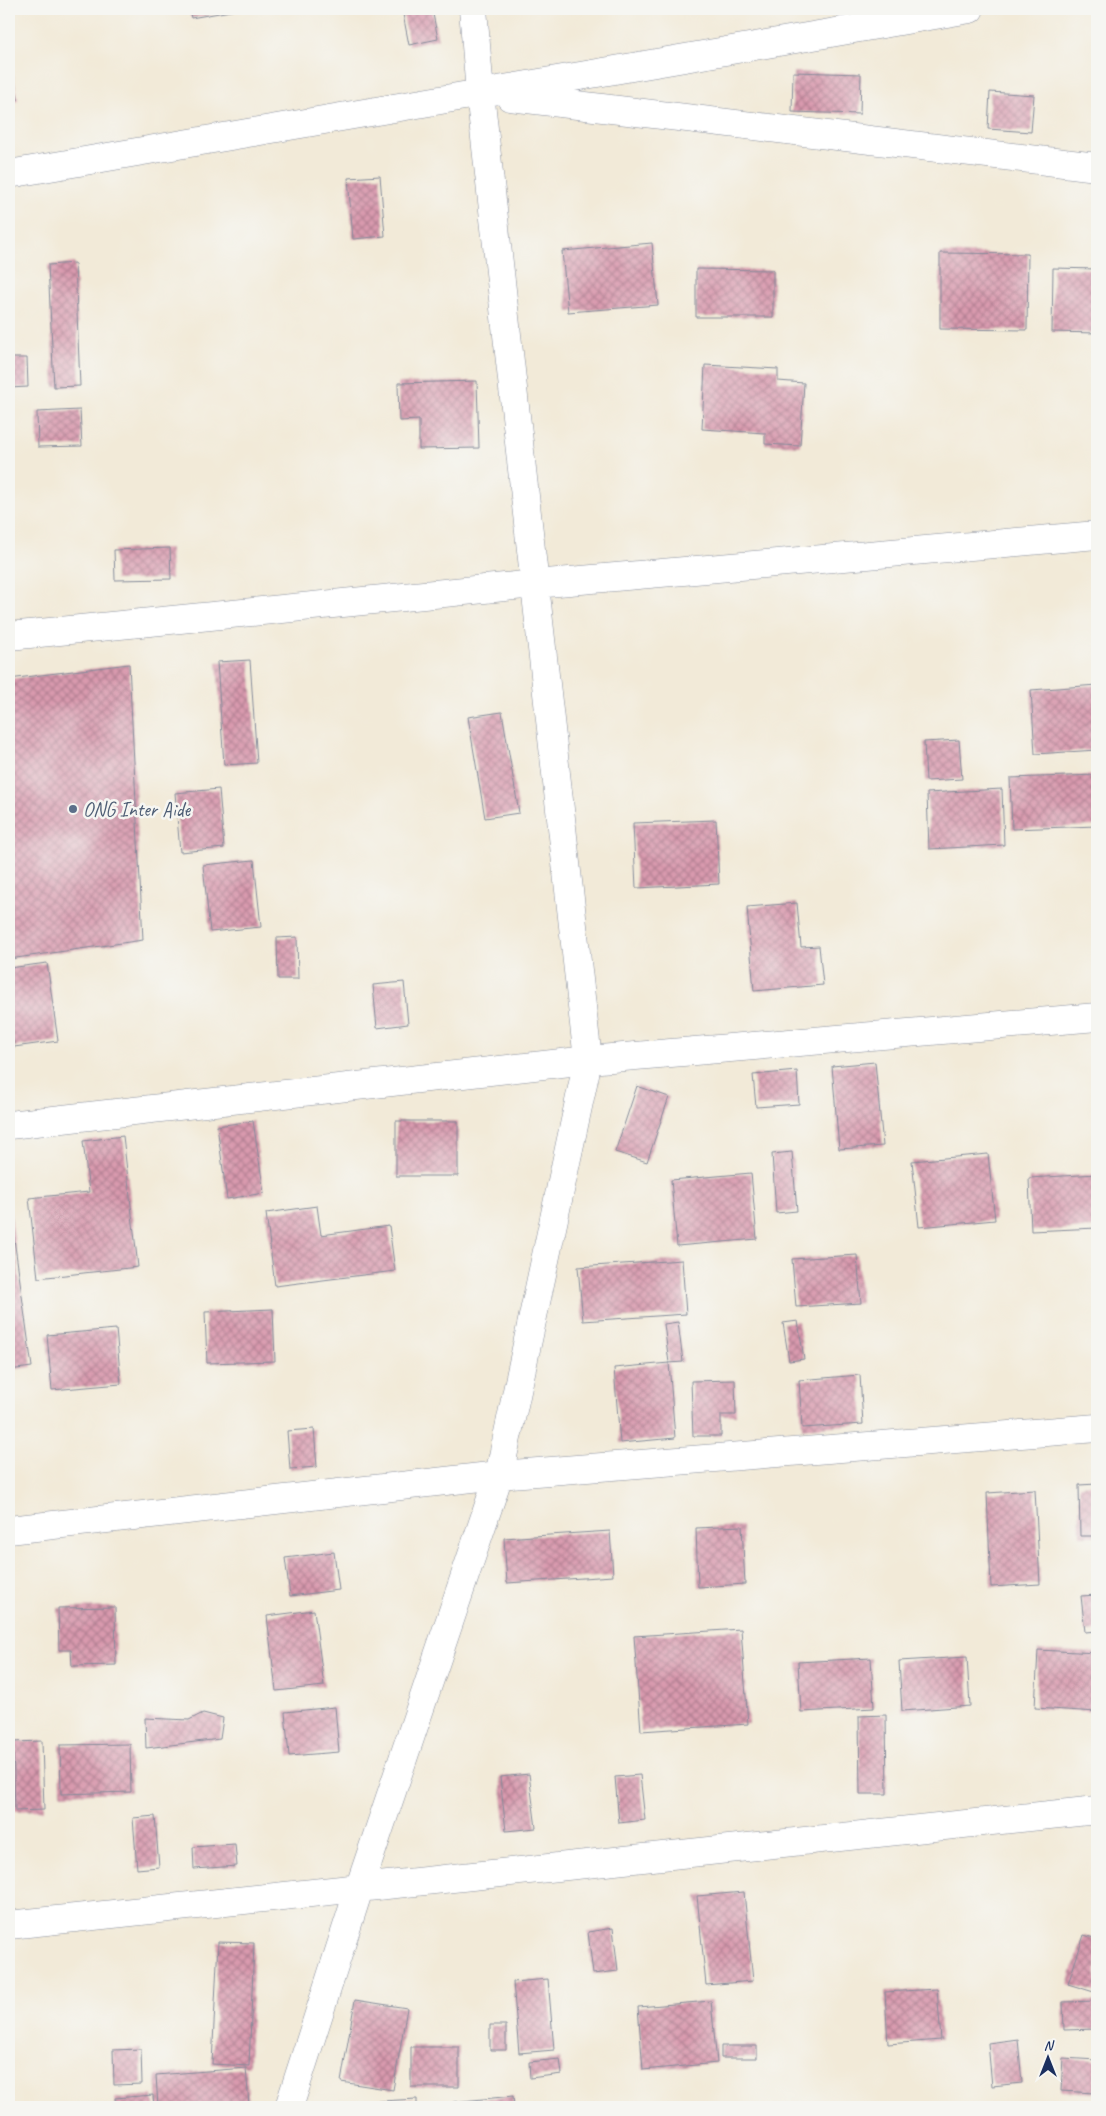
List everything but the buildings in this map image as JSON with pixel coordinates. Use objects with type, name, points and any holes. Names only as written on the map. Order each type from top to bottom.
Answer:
[{"type":"street","points":[[289,2107],[360,1886],[499,1475],[588,1060],[480,93],[473,9]]},
{"type":"street","points":[[9,174],[970,9]]},
{"type":"street","points":[[480,93],[1097,166]]},
{"type":"street","points":[[9,636],[535,584],[1097,535]]},
{"type":"street","points":[[9,1125],[588,1060],[1097,1017]]},
{"type":"street","points":[[9,1530],[499,1475],[1097,1428]]},
{"type":"street","points":[[9,1925],[360,1886],[1097,1810]]},
{"type":"place","name":"ONG Inter Aide","points":[[73,809]]}]
